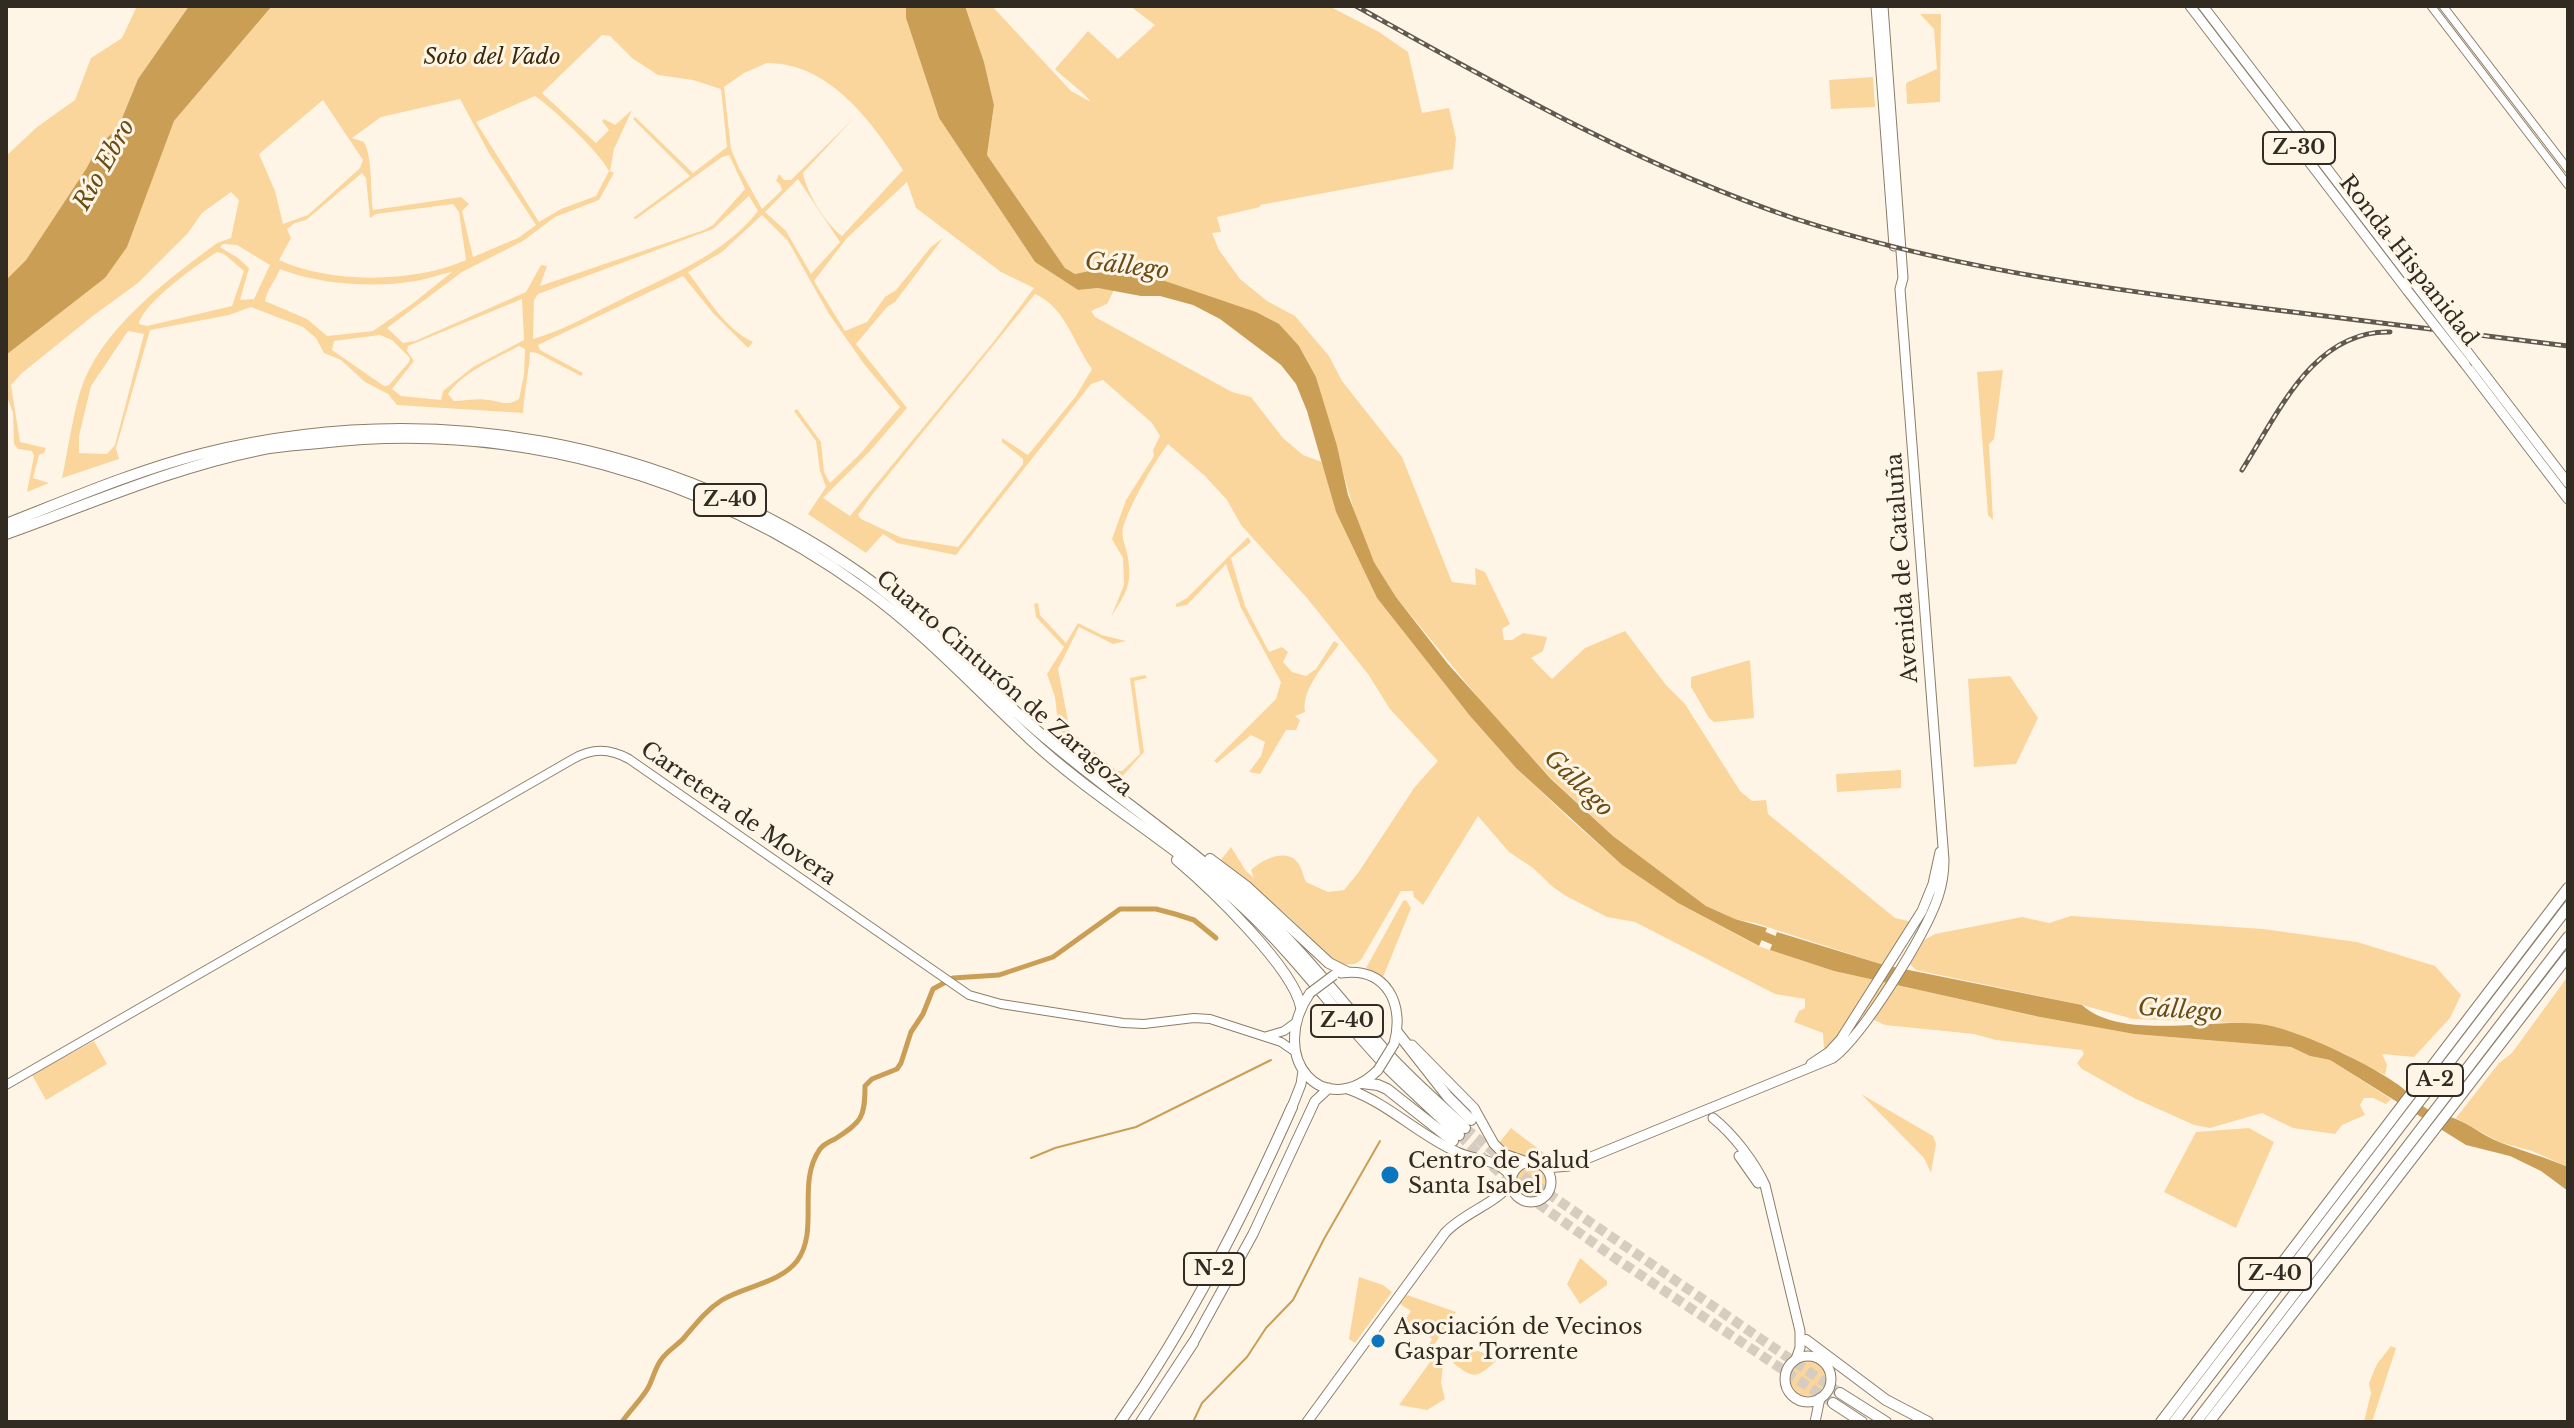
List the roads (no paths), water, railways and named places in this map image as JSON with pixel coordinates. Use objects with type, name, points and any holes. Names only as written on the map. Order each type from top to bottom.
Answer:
[{"type":"highway","name":"Z-40","points":[[6,524],[197,455],[260,441],[359,429],[422,428],[485,432],[548,441],[657,470],[742,505],[812,542],[864,576],[912,614],[1031,726],[1083,770],[1153,821],[1254,905],[1462,1131]]},
{"type":"highway","name":"Cuarto Cinturón de Zaragoza","points":[[6,534],[198,465],[263,449],[359,438],[422,437],[483,441],[544,451],[606,464],[703,497],[760,525],[835,569],[905,621],[1032,741],[1246,909],[1389,1069],[1462,1131]]},
{"type":"highway","points":[[1121,812],[1126,821],[1188,870],[1235,916],[1296,989],[1301,1007]]},
{"type":"highway","points":[[1153,821],[1246,886],[1329,963],[1347,972]]},
{"type":"highway","points":[[2526,943],[2568,888]]},
{"type":"highway","name":"Z-40","points":[[2153,1422],[2343,1192],[2511,962],[2568,895]]},
{"type":"highway","name":"A-2","points":[[2174,1422],[2343,1192],[2568,907]]},
{"type":"highway","name":"A-2","points":[[2196,1422],[2364,1211],[2568,937]]},
{"type":"highway","points":[[2211,1422],[2364,1211],[2568,954]]},
{"type":"highway","points":[[1397,1030],[1448,1097],[1462,1131]]},
{"type":"highway","points":[[1362,1083],[1387,1089],[1462,1131]]},
{"type":"highway","name":"N-2","points":[[1120,1422],[1222,1256],[1292,1107]]},
{"type":"highway","points":[[1803,1336],[1863,1384],[1901,1410],[1928,1422]]},
{"type":"highway","name":"N-2","points":[[1141,1422],[1193,1343]]},
{"type":"highway","points":[[2161,1422],[2208,1359]]},
{"type":"highway","points":[[1827,1367],[1863,1384]]},
{"type":"highway","points":[[1840,1393],[1883,1422]]},
{"type":"highway","points":[[1853,1422],[1833,1403],[1862,1422]]},
{"type":"main road","name":"Avenida de Cataluña","points":[[1569,1166],[1692,1116],[1714,1119],[1723,1103],[1802,1070],[1829,1052],[1856,1026],[1917,930],[1931,892],[1941,848],[1900,285],[1897,281],[1876,6]]},
{"type":"main road","name":"Avenida de Cataluña","points":[[1883,6],[1903,280],[1900,285]]},
{"type":"main road","name":"Ronda Hispanidad","points":[[2190,6],[2412,288],[2476,363],[2568,483]]},
{"type":"main road","name":"Ronda Hispanidad","points":[[2203,6],[2465,364],[2568,499]]},
{"type":"main road","name":"Carretera de Movera","points":[[6,1085],[573,759],[600,750],[615,752],[629,759],[969,995],[1001,1004],[1133,1024],[1186,1018],[1210,1019],[1284,1043],[1294,1051]]},
{"type":"main road","points":[[1348,1089],[1362,1083],[1378,1070],[1394,1044],[1397,1030],[1396,1007],[1386,987],[1370,976],[1347,972],[1334,975],[1310,993],[1301,1007],[1295,1023],[1294,1051],[1303,1071],[1313,1081],[1329,1088],[1348,1089],[1384,1104],[1455,1151],[1496,1162],[1511,1180],[1517,1197]]},
{"type":"main road","points":[[1264,1037],[1284,1031],[1295,1023]]},
{"type":"main road","points":[[1397,1030],[1474,1108],[1494,1144],[1504,1154],[1539,1163],[1546,1168],[1551,1180],[1548,1193],[1539,1200],[1528,1202],[1517,1197],[1500,1196]]},
{"type":"main road","name":"N-2","points":[[1292,1107],[1303,1071]]},
{"type":"main road","name":"N-2","points":[[1193,1343],[1253,1234],[1314,1103],[1329,1088]]},
{"type":"main road","points":[[1692,1116],[1714,1119],[1723,1103]]},
{"type":"main road","points":[[1714,1119],[1769,1204],[1803,1336],[1827,1367],[1830,1384],[1820,1398],[1813,1422]]},
{"type":"main road","points":[[1307,1422],[1445,1233],[1469,1213],[1500,1196],[1517,1168],[1527,1162]]},
{"type":"main road","points":[[1546,1168],[1569,1166]]},
{"type":"main road","points":[[1551,1180],[1569,1166]]},
{"type":"main road","points":[[1803,1336],[1796,1359],[1787,1369],[1786,1382],[1791,1394],[1803,1401],[1813,1422]]},
{"type":"main road","points":[[1796,1359],[1805,1356],[1818,1358]]},
{"type":"main road","points":[[1803,1401],[1820,1398]]},
{"type":"street","points":[[2431,6],[2568,185]]},
{"type":"street","points":[[2443,6],[2568,169]]},
{"type":"water","name":"Río Ebro","points":[[189,6],[272,6],[174,121],[127,247],[105,278],[6,355],[6,280],[26,260],[99,145],[118,128],[138,79]]},
{"type":"water","points":[[906,6],[965,6],[984,62],[994,105],[987,155],[1065,268],[1075,274],[1089,271],[1165,281],[1256,312],[1279,324],[1299,346],[1316,377],[1348,495],[1374,562],[1396,597],[1448,664],[1551,779],[1613,836],[1706,906],[1767,928],[1759,946],[1678,903],[1622,865],[1517,769],[1470,716],[1377,598],[1336,512],[1307,411],[1296,384],[1281,365],[1220,319],[1193,305],[1160,296],[1141,296],[1098,288],[1078,290],[1035,262],[939,118],[906,18]]},
{"type":"water","points":[[1777,932],[1884,965],[2082,1005],[2099,1016],[2120,1022],[2167,1026],[2260,1024],[2291,1032],[2366,1065],[2398,1085],[2430,1111],[2462,1121],[2499,1142],[2568,1167],[2568,1191],[2541,1171],[2510,1156],[2466,1145],[2330,1060],[2310,1056],[2291,1047],[2134,1034],[2040,1017],[1834,971],[1770,950]]},
{"type":"waterway","points":[[622,1422],[648,1388],[663,1357],[711,1308],[731,1295],[772,1279],[797,1261],[807,1235],[808,1191],[813,1162],[822,1147],[851,1128],[860,1118],[865,1086],[872,1079],[897,1069],[911,1032],[923,1014],[933,989],[953,978],[999,975],[1053,957],[1120,909],[1156,909],[1175,914],[1194,920],[1216,938]]},
{"type":"waterway","name":"Gállego","points":[[1754,932],[1785,945]]},
{"type":"waterway","points":[[1031,1158],[1055,1148],[1136,1127],[1271,1060]]},
{"type":"waterway","points":[[1193,1422],[1202,1403],[1247,1357],[1266,1328],[1293,1300],[1380,1141]]},
{"type":"tunnel","points":[[1465,1128],[1524,1177],[1840,1393]]},
{"type":"tunnel","points":[[1459,1135],[1516,1188],[1833,1403]]},
{"type":"railway","points":[[1356,6],[1624,149],[1736,197],[1848,235],[1960,262],[2073,282],[2568,346]]},
{"type":"railway","points":[[2242,470],[2284,401],[2319,360],[2339,345],[2363,335],[2390,332]]},
{"type":"place","name":"Centro de Salud Santa Isabel","points":[[1390,1175]]},
{"type":"place","name":"Asociación de Vecinos Gaspar Torrente","points":[[1378,1341]]},
{"type":"park label","name":"Soto del Vado","points":[[492,58]]}]
